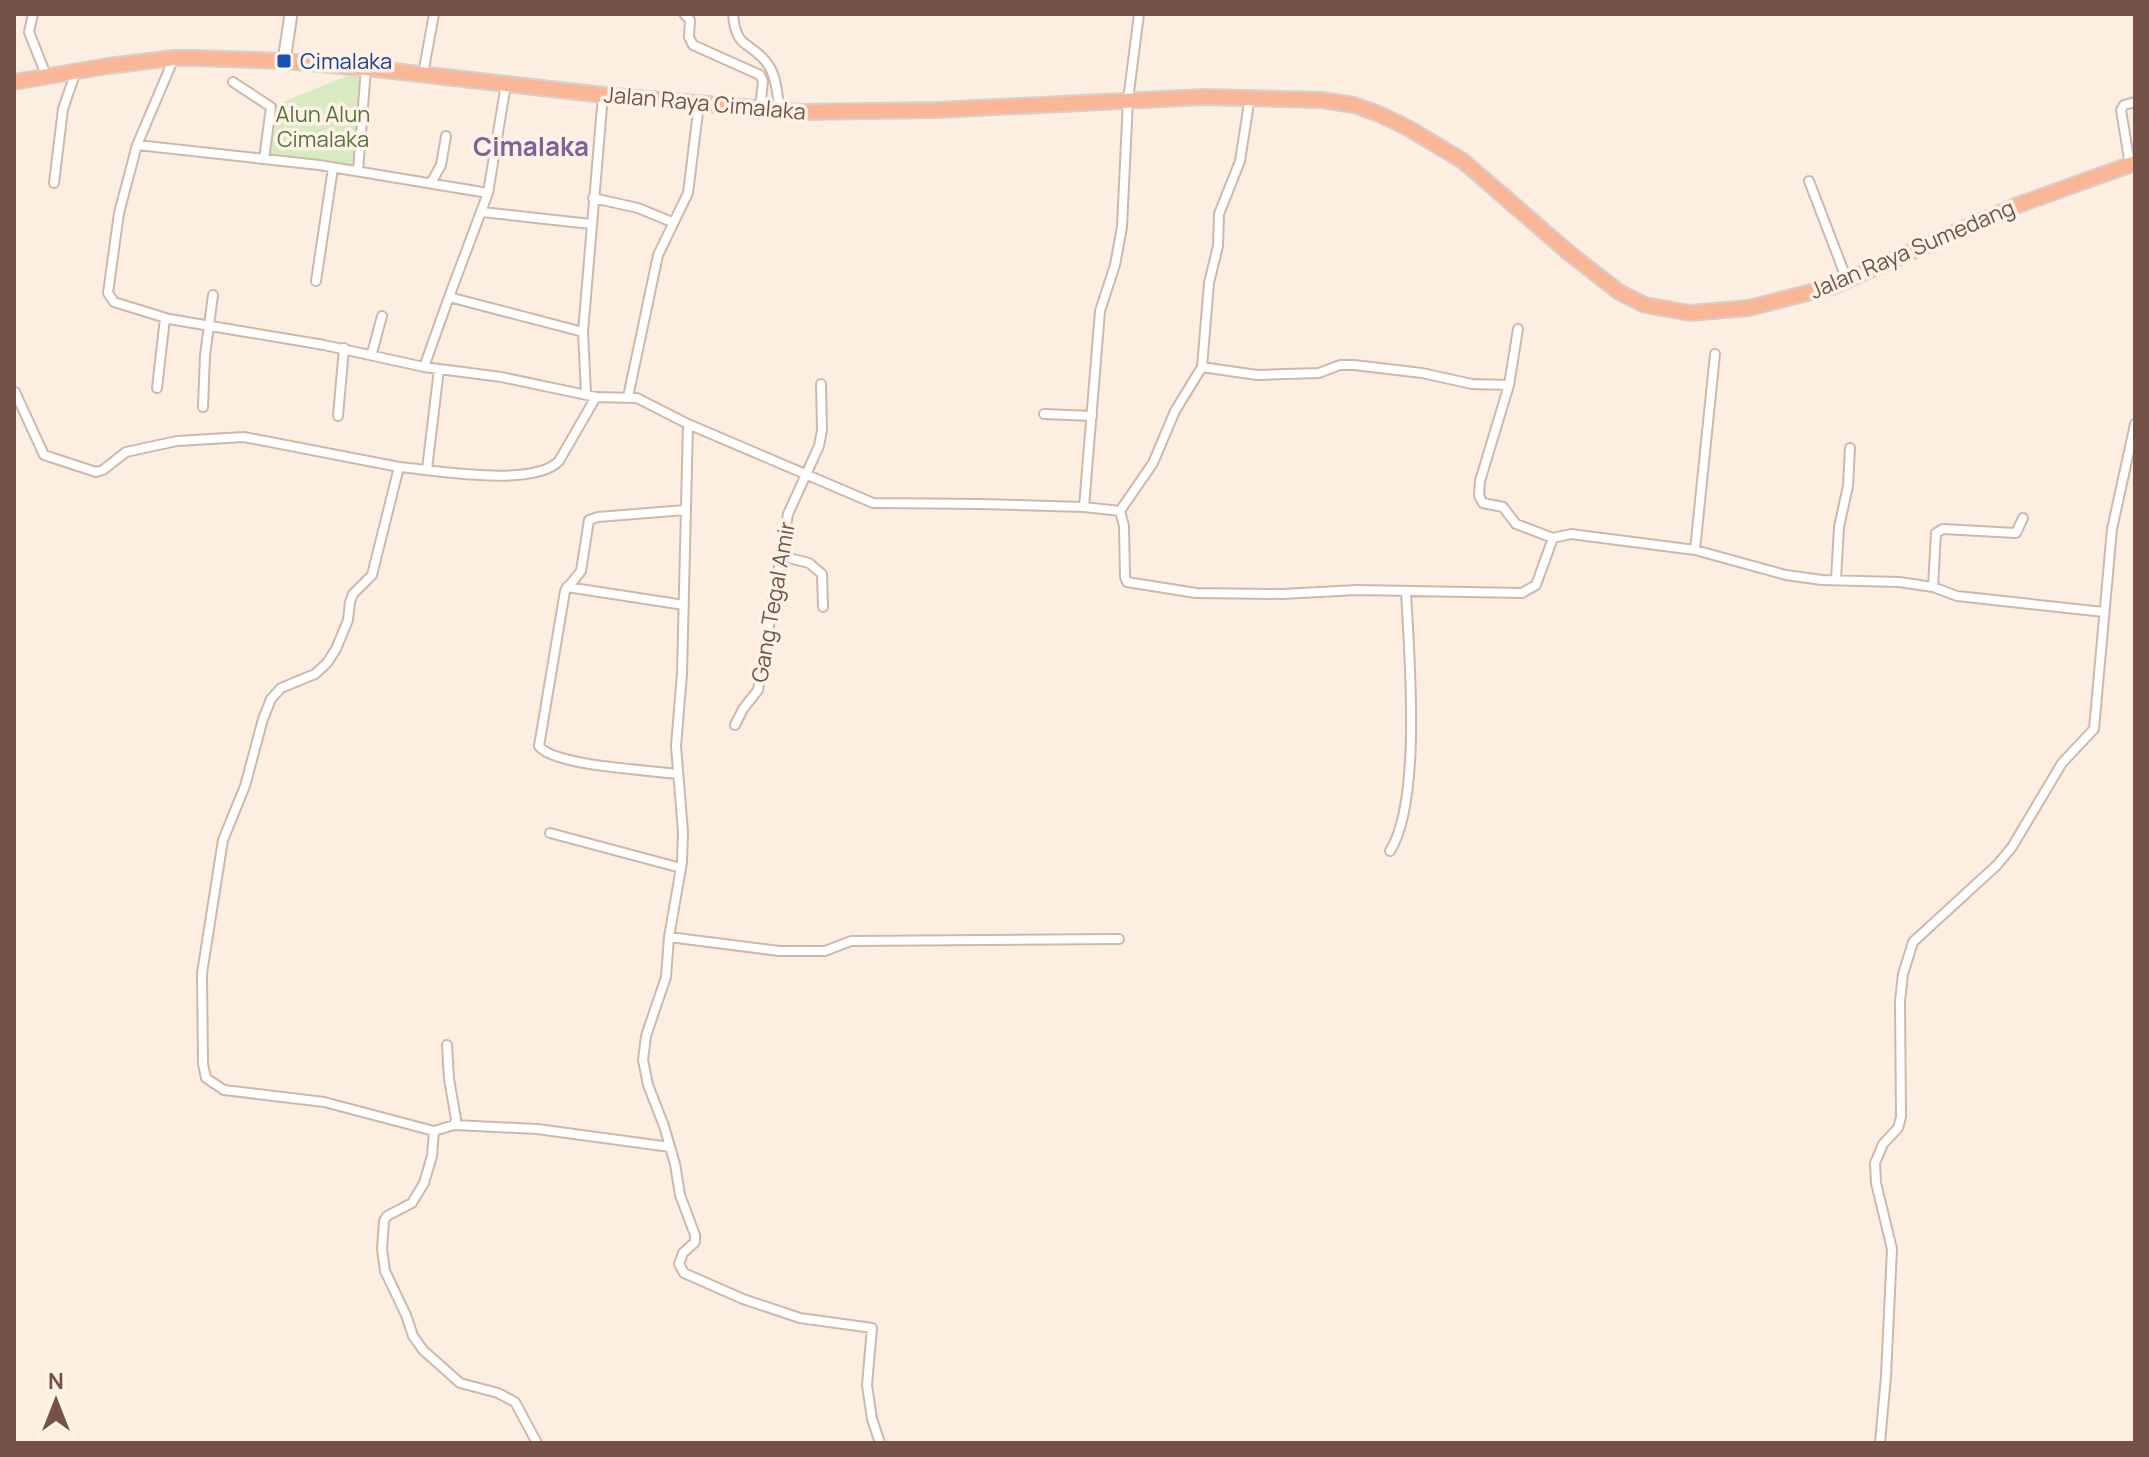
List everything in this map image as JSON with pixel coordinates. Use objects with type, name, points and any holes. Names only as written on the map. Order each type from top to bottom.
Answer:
[{"type":"highway","points":[[14,82],[174,58],[284,61]]},
{"type":"highway","name":"Jalan Raya Cimalaka","points":[[284,61],[781,111],[896,112],[1128,100]]},
{"type":"highway","name":"Jalan Raya Sumedang","points":[[1128,100],[1250,97],[1322,100],[1354,105],[1408,128],[1463,161],[1593,273],[1619,292],[1645,305],[1667,311],[1719,313],[1776,302],[1847,280],[2018,205],[2133,164]]},
{"type":"street","points":[[33,14],[29,32],[46,75]]},
{"type":"street","points":[[284,61],[291,14]]},
{"type":"street","points":[[423,74],[434,14]]},
{"type":"street","points":[[684,14],[690,20],[689,37],[693,45],[760,75],[763,81],[760,109]]},
{"type":"street","points":[[733,14],[738,39],[770,67],[781,111]]},
{"type":"street","points":[[1084,507],[1100,311],[1113,271],[1122,227],[1128,100],[1139,14]]},
{"type":"street","points":[[174,58],[137,145],[119,213],[108,293],[114,302],[165,318],[372,353],[424,367],[501,377],[596,397],[628,397],[654,405],[688,424],[877,504],[1084,507],[1120,511]]},
{"type":"street","points":[[358,171],[366,68]]},
{"type":"street","points":[[54,183],[62,113],[76,71]]},
{"type":"street","points":[[233,82],[271,107],[264,159]]},
{"type":"street","points":[[424,367],[488,193],[506,84]]},
{"type":"street","points":[[586,394],[583,332],[603,95]]},
{"type":"street","points":[[1250,97],[1240,161],[1219,214],[1219,240],[1209,283],[1202,367],[1175,411],[1153,463],[1120,511],[1124,526],[1125,577],[1131,583],[1196,593],[1522,593],[1536,585],[1553,538]]},
{"type":"street","points":[[2133,164],[2121,110],[2124,105],[2135,102]]},
{"type":"street","points":[[628,397],[653,274],[690,184],[699,104]]},
{"type":"street","points":[[431,183],[441,165],[446,136]]},
{"type":"street","points":[[137,145],[358,171],[488,193]]},
{"type":"street","points":[[316,281],[333,168]]},
{"type":"street","points":[[1809,181],[1847,280]]},
{"type":"street","points":[[593,198],[638,208],[672,222]]},
{"type":"street","points":[[482,212],[591,224]]},
{"type":"street","points":[[203,407],[205,355],[213,295]]},
{"type":"street","points":[[449,297],[583,332]]},
{"type":"street","points":[[372,353],[382,316]]},
{"type":"street","points":[[157,388],[165,318]]},
{"type":"street","points":[[1518,329],[1509,385],[1480,481],[1480,500],[1503,507],[1516,524],[1553,538],[1571,534],[1695,550],[1786,575],[1933,587],[1957,596],[2104,612]]},
{"type":"street","points":[[338,416],[344,348]]},
{"type":"street","points":[[1695,550],[1715,354]]},
{"type":"street","points":[[1202,367],[1257,375],[1319,373],[1340,365],[1354,365],[1422,373],[1476,385],[1509,385]]},
{"type":"street","points":[[427,469],[439,369]]},
{"type":"street","name":"Gang Tegal Amir","points":[[735,725],[758,690],[776,601],[788,514],[819,446],[822,430],[821,384]]},
{"type":"street","points":[[15,392],[44,455],[96,472],[126,452],[177,441],[244,437],[399,467],[493,476],[550,468],[559,461],[596,397]]},
{"type":"street","points":[[1044,414],[1092,416]]},
{"type":"street","points":[[688,424],[682,674],[677,718],[677,774],[683,832],[681,868],[669,937],[666,977],[646,1036],[643,1060],[648,1085],[670,1147],[680,1195],[696,1237],[681,1256],[679,1264],[682,1272],[743,1299],[807,1321],[872,1328],[869,1403],[880,1443]]},
{"type":"street","points":[[1880,1443],[1892,1249],[1876,1183],[1875,1163],[1883,1144],[1898,1128],[1901,1117],[1900,1001],[1909,951],[1922,932],[1997,865],[2022,832],[2062,763],[2094,729],[2115,507],[2135,424]]},
{"type":"street","points":[[1836,579],[1839,527],[1848,486],[1850,448]]},
{"type":"street","points":[[399,467],[372,575],[350,602],[348,620],[327,663],[315,674],[281,688],[271,699],[245,786],[221,851],[202,973],[202,1046],[206,1078],[224,1090],[324,1102],[434,1131],[454,1125],[537,1129],[670,1147]]},
{"type":"street","points":[[677,774],[594,765],[548,754],[539,748],[567,587],[581,571],[585,535],[591,518],[685,510]]},
{"type":"street","points":[[1933,587],[1936,533],[1943,529],[2016,533],[2023,518]]},
{"type":"street","points":[[781,556],[809,563],[822,574],[823,607]]},
{"type":"street","points":[[567,587],[684,605]]},
{"type":"street","points":[[1390,851],[1403,822],[1409,765],[1406,591]]},
{"type":"street","points":[[550,833],[681,868]]},
{"type":"street","points":[[669,937],[779,951],[825,951],[851,941],[1119,939]]},
{"type":"street","points":[[447,1045],[456,1119],[454,1125]]},
{"type":"street","points":[[434,1131],[432,1156],[424,1183],[412,1203],[387,1216],[384,1221],[382,1249],[385,1271],[413,1336],[423,1350],[460,1383],[498,1393],[515,1402],[537,1443]]},
{"type":"green space","name":"Alun Alun Cimalaka","points":[[366,68],[358,171],[264,159],[271,107]]},
{"type":"place","name":"Cimalaka","points":[[284,61]]},
{"type":"district","name":"Cimalaka","points":[[531,146]]}]
